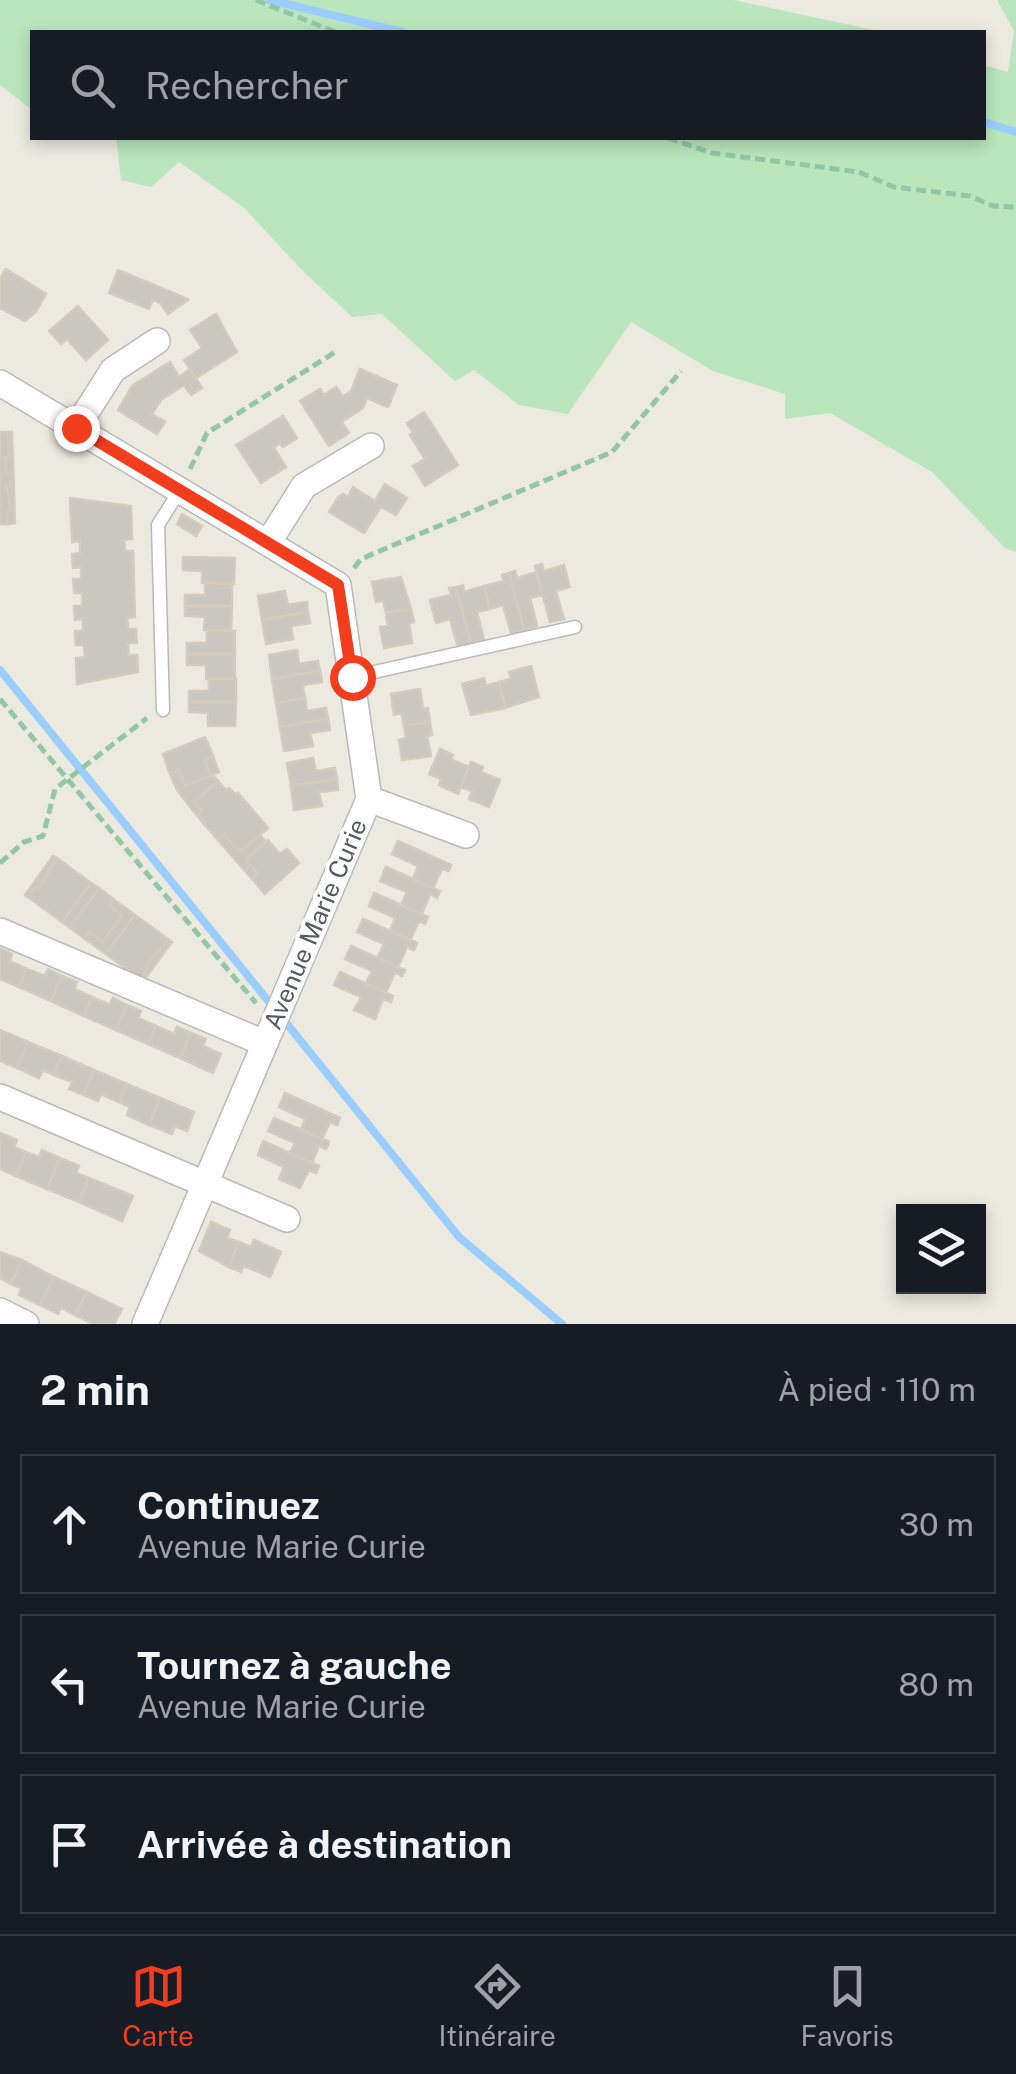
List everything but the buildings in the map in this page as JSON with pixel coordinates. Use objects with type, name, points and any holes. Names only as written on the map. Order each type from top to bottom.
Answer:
[{"type":"street","points":[[76,428],[114,370],[158,342]]},
{"type":"street","points":[[0,383],[338,585]]},
{"type":"street","points":[[268,542],[304,486],[371,446]]},
{"type":"street","name":"Avenue Marie Curie","points":[[145,1324],[369,798],[338,585]]},
{"type":"street","points":[[369,798],[466,835]]},
{"type":"street","points":[[0,930],[270,1029]]},
{"type":"street","points":[[0,1097],[287,1219]]},
{"type":"street","points":[[0,1312],[26,1324]]},
{"type":"lane","points":[[163,710],[158,526],[180,490]]},
{"type":"lane","points":[[352,677],[574,628]]},
{"type":"path","points":[[256,0],[331,30]]},
{"type":"path","points":[[674,140],[712,153],[858,172],[894,187],[970,196],[992,206],[1016,207]]},
{"type":"path","points":[[180,490],[207,433],[337,351]]},
{"type":"path","points":[[338,585],[362,559],[612,452],[682,372]]},
{"type":"path","points":[[0,699],[70,776],[270,1029]]},
{"type":"path","points":[[0,863],[24,842],[43,836],[55,789],[163,710]]},
{"type":"green space","points":[[0,0],[734,0],[874,30],[30,30],[30,108],[0,85]]},
{"type":"green space","points":[[997,0],[1016,0],[1016,552],[1005,548],[932,472],[830,413],[785,419],[785,394],[713,371],[631,322],[568,414],[519,405],[474,370],[455,381],[382,314],[352,317],[243,207],[179,162],[151,187],[121,180],[116,140],[986,140],[986,66],[1008,72],[1014,31]]},
{"type":"waterway","points":[[270,0],[394,30]]},
{"type":"waterway","points":[[986,123],[1016,132]]},
{"type":"waterway","points":[[0,670],[274,1008]]},
{"type":"waterway","points":[[283,1019],[459,1237],[562,1324]]},
{"type":"route","points":[[76,428],[338,585],[352,677]]}]
